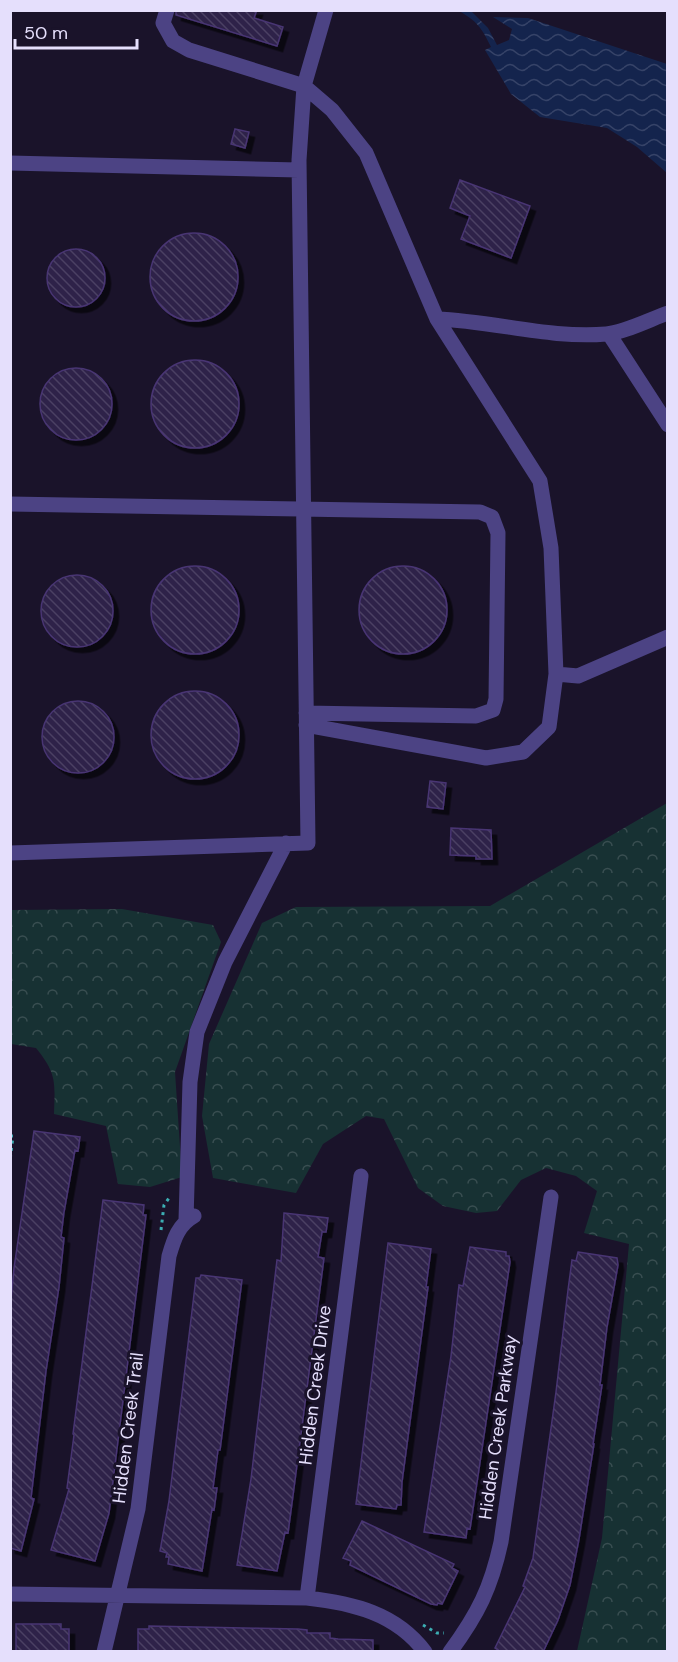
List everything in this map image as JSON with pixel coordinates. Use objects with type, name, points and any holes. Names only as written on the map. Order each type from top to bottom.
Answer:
[{"type":"street","points":[[167,10],[163,23],[173,41],[189,50],[304,86],[332,110],[366,153],[436,319],[540,481],[551,548],[556,674],[549,727],[523,752],[486,758],[306,719]]},
{"type":"street","points":[[10,853],[308,843],[299,170],[304,86],[326,10]]},
{"type":"street","points":[[10,164],[299,170]]},
{"type":"street","points":[[436,319],[470,320],[573,335],[609,334],[668,313]]},
{"type":"street","points":[[609,334],[668,425]]},
{"type":"street","points":[[10,504],[480,512],[492,517],[498,533],[496,699],[493,710],[476,716],[306,719]]},
{"type":"street","points":[[556,674],[578,676],[668,637]]},
{"type":"street","name":"Hidden Creek Trail","points":[[104,1652],[138,1509],[169,1256],[174,1238],[190,1218],[190,1082],[197,1032],[225,962],[286,843]]},
{"type":"street","name":"Hidden Creek Drive","points":[[307,1598],[361,1176]]},
{"type":"street","name":"Hidden Creek Parkway","points":[[450,1652],[476,1614],[495,1570],[551,1197]]},
{"type":"street","points":[[10,1594],[307,1598],[360,1606],[401,1627],[425,1652]]},
{"type":"path","points":[[10,1136],[14,1136],[10,1161]]},
{"type":"path","points":[[159,1238],[163,1211],[169,1198]]},
{"type":"path","points":[[418,1622],[437,1633],[451,1631]]},
{"type":"green space","points":[[667,803],[667,1646],[666,1651],[577,1651],[602,1538],[629,1244],[584,1233],[597,1191],[576,1176],[546,1168],[521,1180],[497,1211],[476,1213],[443,1206],[418,1188],[384,1119],[366,1116],[323,1144],[296,1193],[213,1178],[202,1116],[209,1044],[262,923],[296,907],[490,906]]},
{"type":"green space","points":[[122,909],[213,925],[221,942],[175,1072],[182,1177],[150,1187],[118,1184],[106,1126],[54,1114],[54,1086],[48,1065],[36,1048],[11,1044],[10,910]]},
{"type":"water","points":[[459,11],[471,11],[488,28],[497,45],[509,40],[512,29],[493,17],[528,18],[667,64],[667,173],[637,147],[607,128],[540,117],[511,94],[485,50],[491,47],[485,35],[475,22]]},
{"type":"building","points":[[176,10],[257,10],[254,18],[283,27],[277,46],[176,15]]},
{"type":"building","points":[[235,129],[249,132],[245,148],[231,144]]},
{"type":"building","points":[[460,180],[530,206],[511,258],[461,239],[470,216],[450,208]]},
{"type":"building","points":[[194,233],[211,237],[225,246],[234,260],[238,277],[234,294],[225,308],[211,317],[194,321],[177,317],[163,308],[154,294],[150,277],[154,260],[163,246],[177,237]]},
{"type":"building","points":[[76,249],[92,254],[100,262],[105,278],[100,294],[92,302],[76,307],[60,302],[52,294],[47,278],[52,262],[60,254]]},
{"type":"building","points":[[195,360],[212,364],[226,373],[235,387],[239,404],[235,421],[226,435],[212,444],[195,448],[178,444],[164,435],[155,421],[151,404],[155,387],[164,373],[178,364]]},
{"type":"building","points":[[76,368],[96,374],[106,384],[112,404],[106,424],[96,434],[76,440],[56,434],[46,424],[40,404],[46,384],[56,374]]},
{"type":"building","points":[[195,566],[212,570],[226,579],[235,593],[239,610],[235,627],[226,641],[212,650],[195,654],[178,650],[164,641],[155,627],[151,610],[155,593],[164,579],[178,570]]},
{"type":"building","points":[[403,566],[420,570],[434,579],[443,593],[447,610],[443,627],[434,641],[420,650],[403,654],[386,650],[372,641],[363,627],[359,610],[363,593],[372,579],[386,570]]},
{"type":"building","points":[[77,575],[97,581],[107,591],[113,611],[107,631],[97,641],[77,647],[57,641],[47,631],[41,611],[47,591],[57,581]]},
{"type":"building","points":[[195,691],[212,695],[226,704],[235,718],[239,735],[235,752],[226,766],[212,775],[195,779],[178,775],[164,766],[155,752],[151,735],[155,718],[164,704],[178,695]]},
{"type":"building","points":[[78,701],[98,707],[108,717],[114,737],[108,757],[98,767],[78,773],[58,767],[48,757],[42,737],[48,717],[58,707]]},
{"type":"building","points":[[430,781],[446,783],[443,809],[427,807]]},
{"type":"building","points":[[451,828],[491,830],[492,859],[450,855]]},
{"type":"building","points":[[34,1131],[80,1137],[78,1151],[75,1150],[64,1212],[59,1287],[46,1371],[31,1498],[34,1499],[21,1551],[10,1548],[10,1310]]},
{"type":"building","points":[[103,1200],[144,1205],[143,1215],[146,1215],[109,1513],[95,1561],[51,1550],[69,1489],[67,1488],[73,1434]]},
{"type":"building","points":[[284,1213],[328,1218],[326,1232],[322,1232],[318,1257],[324,1258],[288,1533],[285,1532],[277,1571],[237,1565],[251,1479],[277,1260],[281,1261]]},
{"type":"building","points":[[388,1243],[431,1249],[401,1505],[397,1505],[396,1509],[356,1504]]},
{"type":"building","points":[[470,1247],[506,1252],[510,1262],[470,1529],[467,1528],[466,1538],[424,1532],[451,1356],[459,1285],[463,1286]]},
{"type":"building","points":[[578,1252],[617,1258],[618,1265],[607,1327],[600,1385],[602,1385],[579,1539],[570,1585],[558,1620],[543,1652],[501,1652],[495,1648],[525,1587],[523,1586],[533,1558],[572,1260],[576,1261]]},
{"type":"building","points":[[201,1275],[242,1280],[213,1488],[217,1488],[214,1510],[212,1509],[202,1571],[168,1564],[167,1553],[160,1551],[169,1501],[196,1278],[200,1278]]},
{"type":"building","points":[[362,1521],[454,1564],[452,1568],[458,1571],[442,1604],[431,1604],[350,1565],[351,1561],[343,1558]]},
{"type":"building","points":[[16,1624],[61,1624],[61,1629],[69,1629],[69,1652],[16,1652]]},
{"type":"building","points":[[149,1626],[307,1630],[307,1633],[330,1633],[330,1638],[373,1640],[373,1652],[138,1652],[138,1629],[149,1629]]}]
